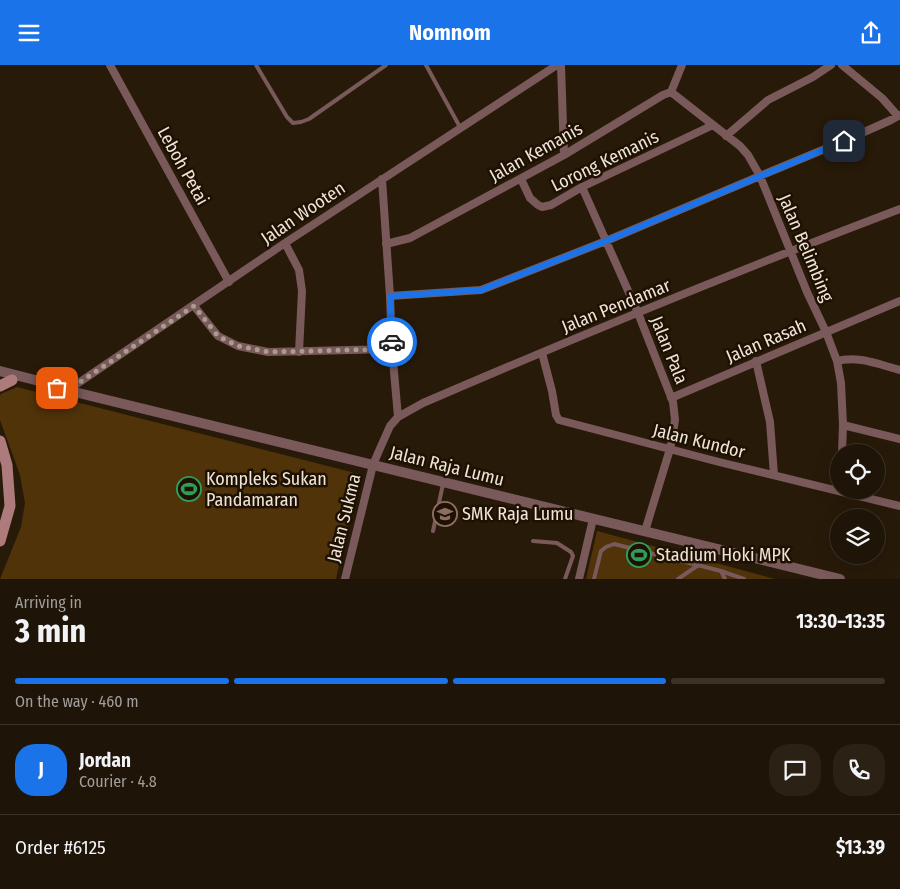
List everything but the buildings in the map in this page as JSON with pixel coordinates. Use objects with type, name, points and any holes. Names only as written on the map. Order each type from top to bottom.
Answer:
[{"type":"main road","points":[[0,386],[12,380]]},
{"type":"main road","points":[[0,441],[7,465],[10,506],[0,541]]},
{"type":"main road","points":[[0,470],[9,489]]},
{"type":"street","name":"Leboh Petai","points":[[110,65],[229,282]]},
{"type":"street","name":"Jalan Wooten","points":[[68,390],[285,243],[461,129],[547,68],[557,65]]},
{"type":"street","points":[[561,65],[564,155]]},
{"type":"street","points":[[671,92],[682,65]]},
{"type":"street","points":[[726,135],[768,100],[813,77],[831,65]]},
{"type":"street","points":[[390,296],[481,290],[606,241],[899,116],[882,98],[842,65]]},
{"type":"street","name":"Jalan Kemanis","points":[[386,244],[410,238],[521,179],[671,92]]},
{"type":"street","name":"Jalan Belimbing","points":[[671,92],[740,146],[748,155],[760,176],[837,361],[841,383],[842,444]]},
{"type":"street","name":"Lorong Kemanis","points":[[521,179],[530,197],[538,205],[542,207],[550,205],[582,187],[713,125]]},
{"type":"street","points":[[382,179],[398,417]]},
{"type":"street","name":"Jalan Pala","points":[[582,187],[638,313],[671,398],[675,420],[670,449],[645,531]]},
{"type":"street","name":"Jalan Pendamar","points":[[373,465],[390,427],[398,417],[423,403],[790,251],[900,209]]},
{"type":"street","points":[[285,243],[299,270],[302,291],[299,352]]},
{"type":"street","name":"Jalan Rasah","points":[[671,398],[900,301]]},
{"type":"street","points":[[194,306],[218,336],[238,346],[268,352],[392,349]]},
{"type":"street","name":"Jalan Kundor","points":[[542,353],[556,415],[559,420],[719,463],[830,489]]},
{"type":"street","points":[[837,361],[847,358],[857,359],[900,370]]},
{"type":"street","points":[[756,361],[770,422],[774,475]]},
{"type":"street","name":"Jalan Raja Lumu","points":[[0,371],[39,381],[46,385],[645,531],[819,577],[840,579]]},
{"type":"street","name":"Jalan Raja Lumu","points":[[0,378],[38,387],[46,385]]},
{"type":"street","points":[[843,425],[900,439]]},
{"type":"street","name":"Jalan Sukma","points":[[345,579],[373,465]]},
{"type":"street","name":"Jalan Kundor","points":[[872,499],[900,506]]},
{"type":"street","points":[[579,579],[593,519]]},
{"type":"lane","points":[[256,65],[287,117],[294,123],[309,119],[386,65]]},
{"type":"lane","points":[[426,65],[461,129]]},
{"type":"lane","points":[[433,531],[444,482]]},
{"type":"lane","points":[[533,541],[557,543],[571,552],[572,556],[565,579]]},
{"type":"lane","points":[[594,579],[601,551],[614,544],[744,579]]},
{"type":"lane","points":[[678,579],[697,566]]},
{"type":"lane","points":[[720,571],[725,579]]},
{"type":"shaded area","name":"Kompleks Sukan Pandamaran","points":[[17,387],[359,474],[336,579],[0,579],[21,527],[25,503],[20,475],[0,420],[1,394]]},
{"type":"shaded area","name":"Stadium Hoki MPK","points":[[597,531],[775,579],[586,579]]},
{"type":"way so far","points":[[57,388],[68,390],[194,306],[218,336],[238,346],[268,352],[392,349],[392,342]]},
{"type":"place","name":"Kompleks Sukan Pandamaran","points":[[189,489]]},
{"type":"place","name":"SMK Raja Lumu","points":[[445,514]]},
{"type":"place","name":"Stadium Hoki MPK","points":[[639,555]]},
{"type":"route","points":[[392,342],[390,296],[481,290],[606,241],[844,141]]}]
